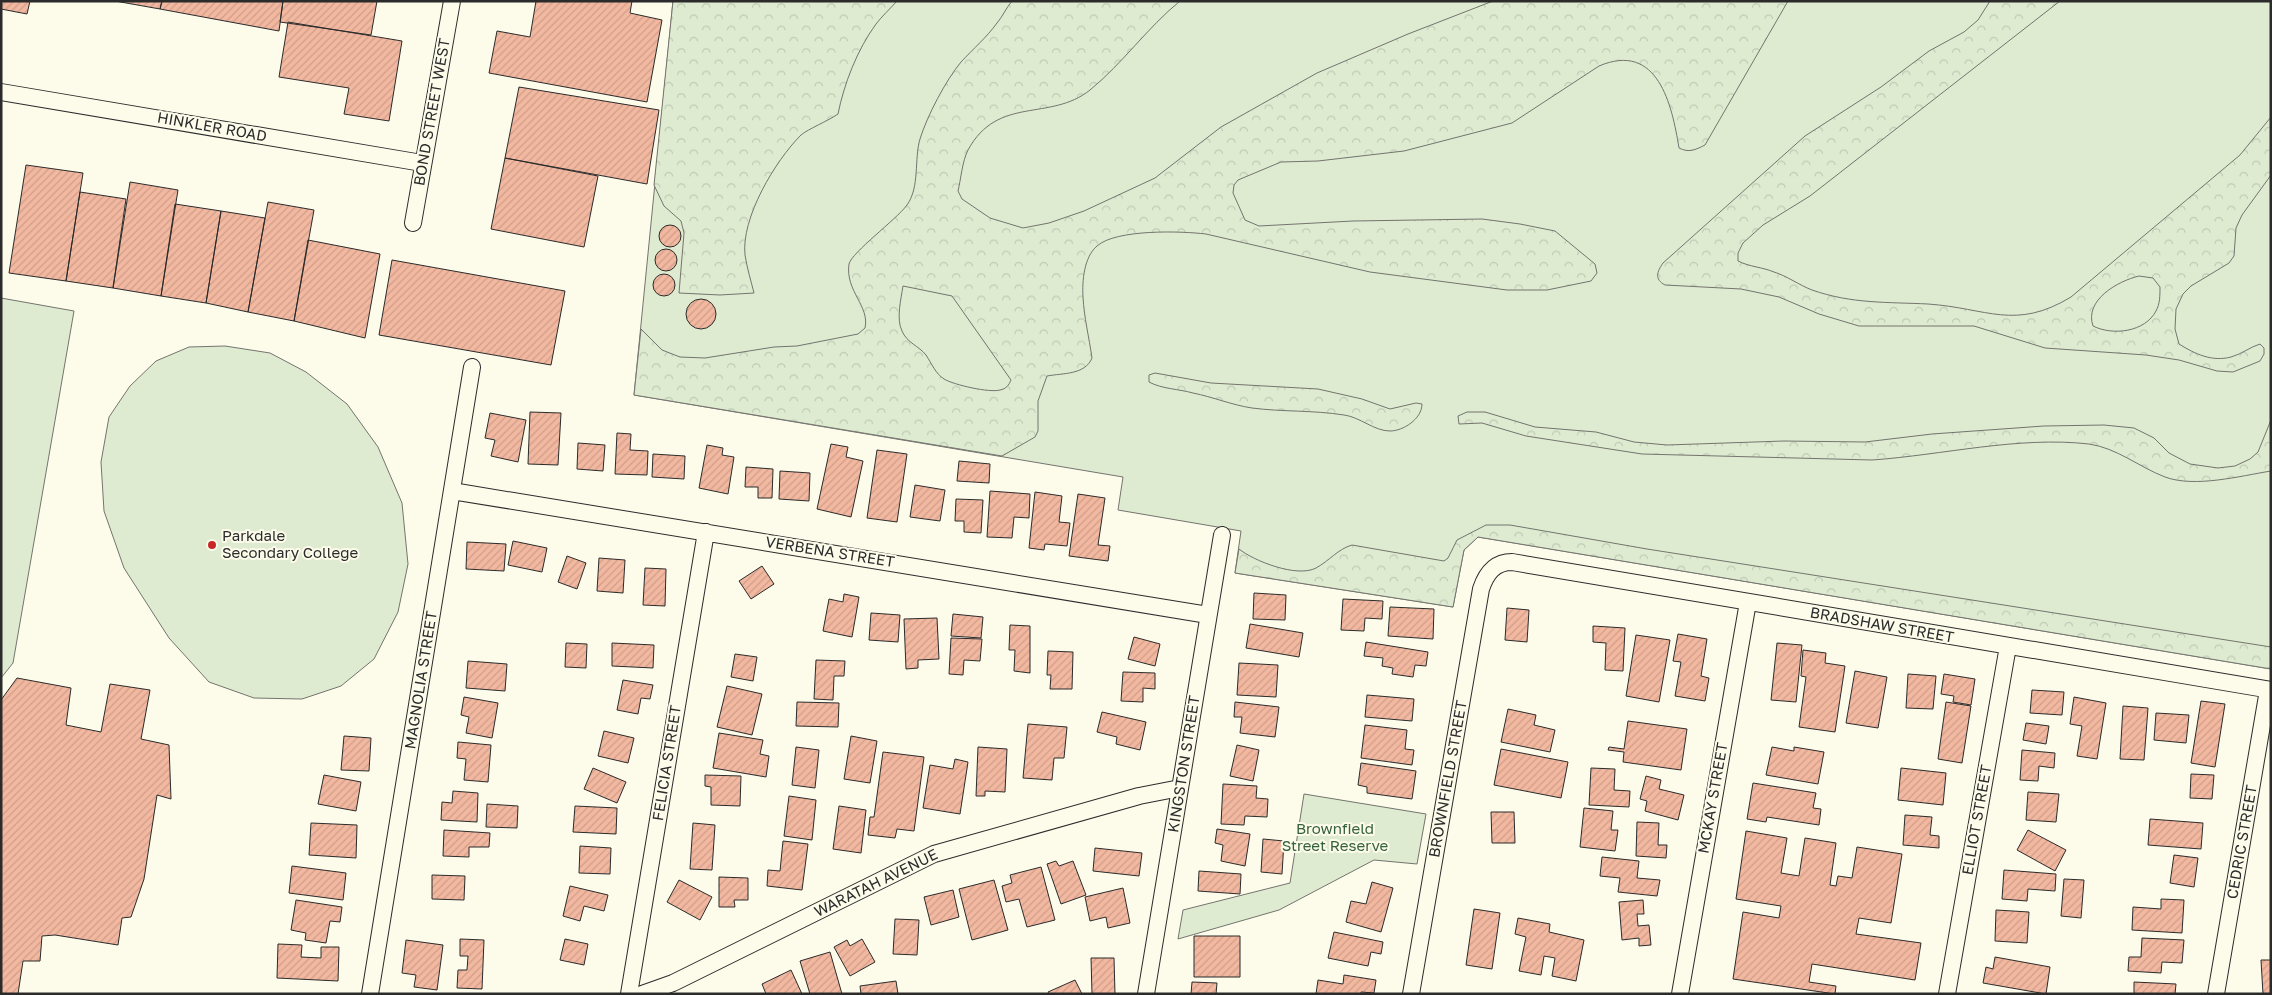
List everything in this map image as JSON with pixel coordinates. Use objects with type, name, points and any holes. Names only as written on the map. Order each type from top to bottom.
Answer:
[{"type":"street","name":"BOND STREET WEST","points":[[413,223],[422,163],[452,1]]},
{"type":"street","name":"HINKLER ROAD","points":[[1,92],[422,163]]},
{"type":"street","name":"MAGNOLIA STREET","points":[[370,994],[472,367]]},
{"type":"street","name":"VERBENA STREET","points":[[452,491],[1208,614]]},
{"type":"street","name":"FELICIA STREET","points":[[629,994],[706,532]]},
{"type":"street","name":"KINGSTON STREET","points":[[1146,994],[1222,535]]},
{"type":"street","name":"BRADSHAW STREET","points":[[1494,567],[1500,563],[1512,562],[2269,690]]},
{"type":"street","name":"BROWNFIELD STREET","points":[[1411,994],[1481,589],[1494,567]]},
{"type":"street","name":"MCKAY STREET","points":[[1680,994],[1748,602]]},
{"type":"street","name":"ELLIOT STREET","points":[[1947,994],[2008,646]]},
{"type":"street","name":"CEDRIC STREET","points":[[2216,994],[2269,690]]},
{"type":"street","name":"WARATAH AVENUE","points":[[642,994],[689,975],[934,854],[1138,796],[1180,788]]},
{"type":"green space","points":[[673,1],[2271,1],[2271,669],[1478,537],[1464,550],[1453,607],[1235,573],[1241,531],[1118,510],[1123,477],[634,395]]},
{"type":"green space","points":[[673,1],[897,1],[876,24],[857,56],[838,114],[801,135],[781,160],[762,191],[748,224],[745,240],[745,255],[754,293],[720,295],[679,293],[684,233],[681,221],[664,206],[654,185]]},
{"type":"green space","points":[[1012,1],[1180,1],[1090,90],[1075,100],[1009,115],[994,122],[980,133],[968,150],[958,191],[962,199],[990,218],[1023,228],[1049,223],[1084,211],[1155,178],[1221,127],[1317,73],[1408,34],[1493,1],[1788,1],[1705,145],[1689,151],[1679,148],[1672,114],[1659,81],[1648,70],[1635,62],[1619,61],[1599,66],[1512,123],[1404,151],[1318,161],[1281,162],[1238,180],[1234,185],[1233,193],[1245,220],[1259,226],[1353,221],[1482,219],[1555,231],[1595,264],[1597,273],[1591,281],[1547,290],[1507,290],[1370,272],[1206,234],[1149,232],[1106,240],[1097,246],[1089,256],[1083,284],[1085,320],[1092,358],[1089,364],[1079,370],[1047,376],[1038,401],[1038,431],[1035,437],[1002,456],[634,395],[641,329],[662,350],[680,357],[705,358],[774,347],[797,346],[858,334],[865,328],[866,320],[851,282],[849,264],[858,252],[907,205],[914,190],[918,147],[927,120],[949,78],[961,62],[993,28]],"holes":[[[903,286],[952,296],[1011,380],[1004,389],[995,391],[972,388],[944,379],[936,371],[926,355],[904,335],[900,326],[899,315]]]},
{"type":"green space","points":[[1990,1],[2060,1],[1810,196],[1763,225],[1743,243],[1738,253],[1738,261],[1779,274],[1812,290],[1841,298],[1870,302],[1949,306],[2001,315],[2033,313],[2071,297],[2240,155],[2271,117],[2271,175],[2242,215],[2236,228],[2234,256],[2229,263],[2191,286],[2183,294],[2176,309],[2175,329],[2179,344],[2197,354],[2210,358],[2231,357],[2260,344],[2264,348],[2264,354],[2260,361],[2233,372],[2217,371],[2179,360],[2146,355],[2045,348],[1974,326],[1859,326],[1819,314],[1779,297],[1741,289],[1665,285],[1659,280],[1658,272],[1663,263],[1805,136],[1881,87],[1929,51],[1964,32],[1978,20]],"holes":[[[2139,276],[2153,278],[2160,287],[2159,302],[2156,311],[2144,324],[2137,328],[2119,331],[2110,331],[2093,326],[2093,308],[2105,293],[2122,282]]]},
{"type":"green space","points":[[1,298],[74,311],[13,663],[1,678]]},
{"type":"green space","points":[[225,346],[270,353],[306,372],[347,404],[378,447],[402,503],[408,564],[398,612],[374,659],[341,686],[302,699],[254,698],[209,682],[169,638],[124,568],[104,511],[101,462],[109,417],[130,386],[156,361],[189,347]]},
{"type":"green space","points":[[1155,373],[1211,383],[1318,389],[1362,399],[1390,409],[1416,403],[1422,404],[1419,415],[1411,423],[1400,429],[1390,431],[1350,416],[1321,412],[1252,408],[1165,388],[1149,382],[1149,375]]},
{"type":"green space","points":[[1467,412],[1485,412],[1535,427],[1596,432],[1634,442],[1667,445],[1784,441],[1865,442],[1932,434],[2044,426],[2104,425],[2134,428],[2154,438],[2169,453],[2190,464],[2218,468],[2235,466],[2250,459],[2258,452],[2271,420],[2271,471],[2218,480],[2177,480],[2155,473],[2109,449],[2089,444],[2062,442],[2008,444],[1872,460],[1642,454],[1526,436],[1482,423],[1459,424],[1458,416]]},
{"type":"green space","points":[[1486,525],[1510,525],[1647,549],[2271,647],[2271,669],[1478,537],[1464,550],[1453,607],[1235,573],[1239,549],[1265,563],[1287,570],[1298,571],[1308,571],[1316,568],[1342,549],[1352,545],[1444,561],[1448,558],[1457,540]]},
{"type":"green space","name":"Brownfield Street Reserve","points":[[1304,794],[1426,814],[1417,864],[1374,860],[1279,910],[1178,939],[1183,910],[1290,883]]},
{"type":"building","points":[[1,1],[30,1],[27,14],[1,9]]},
{"type":"building","points":[[115,1],[162,1],[160,9]]},
{"type":"building","points":[[162,1],[283,1],[279,31],[160,9]]},
{"type":"building","points":[[283,1],[377,1],[371,35],[280,22]]},
{"type":"building","points":[[536,1],[632,1],[630,13],[662,20],[647,102],[489,73],[497,31],[530,37]]},
{"type":"building","points":[[288,22],[402,41],[389,121],[344,114],[349,88],[279,77]]},
{"type":"building","points":[[519,87],[659,110],[647,184],[505,158]]},
{"type":"building","points":[[505,158],[598,176],[584,247],[491,229]]},
{"type":"building","points":[[26,165],[83,173],[66,281],[9,273]]},
{"type":"building","points":[[130,182],[178,190],[161,296],[113,288]]},
{"type":"building","points":[[80,192],[126,199],[113,288],[66,281]]},
{"type":"building","points":[[268,202],[314,210],[294,321],[248,312]]},
{"type":"building","points":[[175,204],[221,211],[206,303],[161,296]]},
{"type":"building","points":[[221,211],[265,218],[248,312],[206,303]]},
{"type":"building","points":[[670,225],[678,228],[681,236],[678,244],[670,247],[662,244],[659,236],[662,228]]},
{"type":"building","points":[[308,240],[380,254],[365,338],[294,321]]},
{"type":"building","points":[[666,249],[674,252],[677,260],[674,268],[666,271],[658,268],[655,260],[658,252]]},
{"type":"building","points":[[392,260],[565,291],[551,365],[379,335]]},
{"type":"building","points":[[664,274],[672,277],[675,285],[672,293],[664,296],[656,293],[653,285],[656,277]]},
{"type":"building","points":[[701,299],[712,303],[716,314],[712,325],[701,329],[690,325],[686,314],[690,303]]},
{"type":"building","points":[[530,412],[561,413],[558,465],[528,464]]},
{"type":"building","points":[[490,413],[526,420],[518,462],[491,456],[495,440],[485,438]]},
{"type":"building","points":[[617,433],[631,434],[630,450],[648,451],[647,475],[615,474]]},
{"type":"building","points":[[578,443],[605,445],[603,471],[577,469]]},
{"type":"building","points":[[831,444],[848,447],[846,457],[863,461],[851,517],[817,509]]},
{"type":"building","points":[[707,445],[723,448],[722,455],[734,457],[728,494],[699,488]]},
{"type":"building","points":[[877,450],[907,454],[897,522],[867,518]]},
{"type":"building","points":[[653,454],[685,456],[684,479],[652,477]]},
{"type":"building","points":[[959,461],[990,464],[989,483],[957,481]]},
{"type":"building","points":[[746,467],[773,469],[772,498],[758,498],[758,487],[745,487]]},
{"type":"building","points":[[780,471],[810,473],[809,501],[779,499]]},
{"type":"building","points":[[915,485],[945,490],[940,521],[910,517]]},
{"type":"building","points":[[990,491],[1030,494],[1029,518],[1014,517],[1012,538],[987,537]]},
{"type":"building","points":[[1035,492],[1062,496],[1059,522],[1070,523],[1067,546],[1045,544],[1044,550],[1029,548]]},
{"type":"building","points":[[1078,494],[1105,498],[1098,545],[1110,546],[1108,561],[1069,556]]},
{"type":"building","points":[[956,499],[983,500],[981,533],[964,532],[964,521],[955,521]]},
{"type":"building","points":[[513,541],[547,548],[542,572],[508,565]]},
{"type":"building","points":[[467,542],[506,544],[504,571],[466,569]]},
{"type":"building","points":[[567,556],[586,563],[577,589],[558,582]]},
{"type":"building","points":[[599,558],[625,560],[623,593],[597,591]]},
{"type":"building","points":[[762,566],[774,584],[751,599],[739,581]]},
{"type":"building","points":[[645,568],[666,569],[665,606],[643,605]]},
{"type":"building","points":[[1254,593],[1286,595],[1285,620],[1253,619]]},
{"type":"building","points":[[844,594],[859,597],[852,637],[823,631],[829,599],[843,602]]},
{"type":"building","points":[[1343,599],[1383,601],[1382,619],[1365,618],[1364,631],[1341,630]]},
{"type":"building","points":[[1390,607],[1434,609],[1433,639],[1388,636]]},
{"type":"building","points":[[1507,608],[1529,610],[1527,642],[1505,640]]},
{"type":"building","points":[[871,613],[900,615],[898,642],[869,640]]},
{"type":"building","points":[[953,614],[983,617],[981,638],[951,636]]},
{"type":"building","points":[[937,618],[939,659],[918,660],[918,668],[906,669],[904,619]]},
{"type":"building","points":[[1250,624],[1303,633],[1299,657],[1246,648]]},
{"type":"building","points":[[1010,625],[1030,626],[1030,673],[1014,671],[1015,650],[1009,650]]},
{"type":"building","points":[[1593,626],[1625,628],[1623,671],[1605,670],[1606,643],[1593,642]]},
{"type":"building","points":[[1678,634],[1707,639],[1701,676],[1709,678],[1705,701],[1675,696],[1681,662],[1673,661]]},
{"type":"building","points":[[1636,635],[1670,640],[1659,702],[1626,696]]},
{"type":"building","points":[[1134,637],[1160,644],[1155,666],[1128,659]]},
{"type":"building","points":[[951,638],[982,639],[980,661],[964,660],[963,675],[949,674]]},
{"type":"building","points":[[1366,642],[1428,652],[1426,666],[1415,665],[1413,677],[1392,674],[1393,668],[1382,666],[1383,658],[1364,656]]},
{"type":"building","points":[[566,643],[587,644],[586,668],[565,667]]},
{"type":"building","points":[[612,643],[654,645],[653,668],[612,666]]},
{"type":"building","points":[[1777,643],[1802,645],[1796,702],[1771,700]]},
{"type":"building","points":[[1803,650],[1826,653],[1825,663],[1845,666],[1835,732],[1799,727],[1806,677],[1801,676]]},
{"type":"building","points":[[1048,651],[1073,652],[1072,689],[1050,689],[1051,675],[1047,675]]},
{"type":"building","points":[[735,654],[757,657],[753,681],[731,677]]},
{"type":"building","points":[[816,660],[845,661],[844,676],[834,676],[833,700],[814,699]]},
{"type":"building","points":[[468,661],[507,664],[505,691],[466,688]]},
{"type":"building","points":[[1239,663],[1278,665],[1276,697],[1237,695]]},
{"type":"building","points":[[1855,671],[1887,677],[1878,728],[1846,723]]},
{"type":"building","points":[[1123,672],[1155,673],[1155,689],[1143,688],[1143,702],[1121,701]]},
{"type":"building","points":[[1908,674],[1936,676],[1933,709],[1906,708]]},
{"type":"building","points":[[1944,674],[1975,679],[1971,705],[1953,702],[1954,696],[1941,694]]},
{"type":"building","points":[[17,678],[71,688],[66,725],[101,732],[110,684],[150,690],[141,739],[169,745],[171,799],[157,795],[144,879],[131,917],[122,918],[118,945],[55,935],[42,936],[40,961],[23,961],[18,994],[1,994],[1,700]]},
{"type":"building","points":[[623,680],[653,685],[650,699],[641,698],[638,714],[617,710]]},
{"type":"building","points":[[727,686],[762,694],[752,735],[717,727]]},
{"type":"building","points":[[2032,690],[2064,692],[2062,715],[2030,713]]},
{"type":"building","points":[[1367,695],[1414,699],[1412,721],[1365,717]]},
{"type":"building","points":[[464,697],[498,703],[492,738],[466,733],[469,717],[461,715]]},
{"type":"building","points":[[2074,697],[2106,703],[2097,759],[2077,756],[2082,726],[2070,724]]},
{"type":"building","points":[[2201,701],[2225,704],[2215,767],[2191,763]]},
{"type":"building","points":[[797,702],[839,703],[838,727],[796,726]]},
{"type":"building","points":[[1235,702],[1279,707],[1275,737],[1240,733],[1242,717],[1234,717]]},
{"type":"building","points":[[1946,702],[1971,706],[1962,763],[1938,759]]},
{"type":"building","points":[[2123,706],[2148,708],[2144,760],[2120,759]]},
{"type":"building","points":[[1508,709],[1536,715],[1534,725],[1555,730],[1550,752],[1501,742]]},
{"type":"building","points":[[1102,712],[1146,722],[1140,750],[1116,744],[1117,737],[1097,732]]},
{"type":"building","points":[[2156,713],[2189,715],[2186,743],[2154,740]]},
{"type":"building","points":[[1628,721],[1687,729],[1681,770],[1623,762],[1624,752],[1608,750],[1609,747],[1624,749]]},
{"type":"building","points":[[2026,723],[2049,726],[2046,744],[2023,740]]},
{"type":"building","points":[[1028,724],[1067,727],[1064,758],[1054,758],[1052,780],[1023,778]]},
{"type":"building","points":[[1365,725],[1407,730],[1405,749],[1414,750],[1412,765],[1361,758]]},
{"type":"building","points":[[604,731],[634,738],[628,763],[598,756]]},
{"type":"building","points":[[719,733],[763,740],[760,754],[769,756],[766,777],[713,768]]},
{"type":"building","points":[[344,736],[371,738],[369,771],[341,770]]},
{"type":"building","points":[[851,736],[877,741],[870,783],[844,779]]},
{"type":"building","points":[[458,742],[491,745],[488,782],[464,780],[466,759],[457,758]]},
{"type":"building","points":[[1237,745],[1259,750],[1253,781],[1230,776]]},
{"type":"building","points":[[796,747],[819,750],[815,788],[792,785]]},
{"type":"building","points":[[978,747],[1007,749],[1005,792],[985,791],[985,796],[976,796]]},
{"type":"building","points":[[1772,747],[1794,751],[1794,747],[1824,752],[1818,784],[1766,775]]},
{"type":"building","points":[[1501,749],[1568,762],[1561,798],[1494,785]]},
{"type":"building","points":[[2022,750],[2055,753],[2054,768],[2039,766],[2038,781],[2020,780]]},
{"type":"building","points":[[883,752],[924,757],[914,831],[897,829],[895,838],[868,835],[870,817],[874,817]]},
{"type":"building","points":[[955,759],[968,762],[960,814],[923,808],[930,765],[953,769]]},
{"type":"building","points":[[1361,763],[1416,771],[1412,799],[1367,793],[1367,787],[1358,785]]},
{"type":"building","points":[[593,768],[626,782],[617,803],[584,789]]},
{"type":"building","points":[[1591,768],[1615,769],[1614,790],[1630,791],[1629,807],[1589,805]]},
{"type":"building","points":[[1901,768],[1946,773],[1943,805],[1898,800]]},
{"type":"building","points":[[2191,774],[2214,775],[2212,799],[2190,798]]},
{"type":"building","points":[[324,775],[361,782],[356,811],[318,804]]},
{"type":"building","points":[[705,775],[741,776],[740,806],[711,805],[711,787],[705,786]]},
{"type":"building","points":[[1646,776],[1661,780],[1659,789],[1684,795],[1678,820],[1645,811],[1647,801],[1640,799]]},
{"type":"building","points":[[1753,783],[1816,793],[1813,808],[1821,809],[1819,825],[1767,817],[1766,822],[1747,819]]},
{"type":"building","points":[[1223,784],[1257,786],[1256,798],[1268,799],[1267,817],[1245,816],[1244,825],[1221,824]]},
{"type":"building","points":[[453,791],[478,793],[477,822],[441,820],[442,802],[452,803]]},
{"type":"building","points":[[2028,792],[2059,794],[2056,822],[2026,820]]},
{"type":"building","points":[[789,796],[816,800],[812,840],[784,836]]},
{"type":"building","points":[[487,804],[518,806],[517,828],[486,827]]},
{"type":"building","points":[[575,806],[617,808],[616,834],[573,832]]},
{"type":"building","points":[[839,806],[866,810],[861,853],[833,849]]},
{"type":"building","points":[[1584,808],[1613,811],[1611,830],[1618,830],[1615,851],[1580,847]]},
{"type":"building","points":[[1491,812],[1514,812],[1515,843],[1492,843]]},
{"type":"building","points":[[1905,815],[1932,817],[1930,835],[1939,836],[1939,848],[1903,845]]},
{"type":"building","points":[[2150,819],[2203,823],[2201,849],[2148,845]]},
{"type":"building","points":[[1637,822],[1659,823],[1658,845],[1667,845],[1666,858],[1636,856]]},
{"type":"building","points":[[311,823],[357,825],[356,858],[309,855]]},
{"type":"building","points":[[693,823],[715,825],[712,870],[690,869]]},
{"type":"building","points":[[1217,829],[1250,834],[1245,866],[1221,861],[1223,845],[1215,843]]},
{"type":"building","points":[[444,830],[490,833],[489,847],[469,847],[469,857],[443,856]]},
{"type":"building","points":[[2028,830],[2066,850],[2055,871],[2017,850]]},
{"type":"building","points":[[1746,831],[1787,838],[1781,873],[1799,876],[1805,838],[1836,843],[1830,885],[1836,886],[1838,876],[1852,878],[1857,847],[1902,854],[1891,923],[1859,918],[1856,934],[1921,943],[1915,980],[1812,964],[1809,982],[1836,986],[1835,994],[1733,979],[1743,912],[1779,918],[1781,906],[1736,899]]},
{"type":"building","points":[[1263,839],[1284,841],[1282,874],[1261,872]]},
{"type":"building","points":[[783,841],[808,844],[802,890],[767,886],[768,870],[780,871]]},
{"type":"building","points":[[580,846],[611,848],[610,874],[579,873]]},
{"type":"building","points":[[1095,848],[1142,853],[1139,876],[1093,871]]},
{"type":"building","points":[[2174,855],[2198,858],[2194,887],[2170,883]]},
{"type":"building","points":[[1602,857],[1639,861],[1637,878],[1660,880],[1657,896],[1618,892],[1620,878],[1600,876]]},
{"type":"building","points":[[1056,861],[1059,866],[1073,861],[1086,895],[1061,904],[1047,864]]},
{"type":"building","points":[[292,866],[346,873],[343,900],[289,893]]},
{"type":"building","points":[[1041,867],[1055,920],[1027,927],[1019,899],[1006,902],[1002,886],[1012,883],[1010,875]]},
{"type":"building","points":[[2004,870],[2056,874],[2055,891],[2028,889],[2027,901],[2002,899]]},
{"type":"building","points":[[1199,871],[1241,874],[1240,894],[1198,891]]},
{"type":"building","points":[[432,875],[465,876],[464,900],[432,899]]},
{"type":"building","points":[[719,877],[748,878],[748,900],[734,900],[735,907],[719,907]]},
{"type":"building","points":[[2064,879],[2084,880],[2081,918],[2061,916]]},
{"type":"building","points":[[679,880],[712,897],[700,920],[667,902]]},
{"type":"building","points":[[994,880],[1008,930],[972,940],[959,889]]},
{"type":"building","points":[[1372,882],[1393,888],[1381,932],[1346,922],[1351,901],[1366,904]]},
{"type":"building","points":[[570,886],[608,895],[604,911],[584,906],[580,921],[563,916]]},
{"type":"building","points":[[1123,888],[1130,923],[1108,928],[1106,917],[1090,921],[1085,897]]},
{"type":"building","points":[[953,890],[959,917],[931,925],[924,897]]},
{"type":"building","points":[[2161,899],[2184,900],[2182,933],[2132,930],[2133,907],[2161,909]]},
{"type":"building","points":[[296,900],[342,907],[340,922],[330,921],[326,943],[305,940],[306,933],[291,930]]},
{"type":"building","points":[[1643,900],[1644,914],[1637,914],[1638,926],[1649,925],[1651,945],[1639,946],[1639,938],[1622,940],[1619,902]]},
{"type":"building","points":[[1474,909],[1500,913],[1492,969],[1466,965]]},
{"type":"building","points":[[1996,910],[2029,912],[2027,943],[1995,941]]},
{"type":"building","points":[[1518,918],[1550,924],[1549,932],[1584,940],[1576,981],[1552,976],[1555,958],[1544,956],[1541,975],[1519,971],[1526,937],[1515,934]]},
{"type":"building","points":[[895,919],[919,920],[917,955],[893,954]]},
{"type":"building","points":[[1334,932],[1383,942],[1381,954],[1371,952],[1368,966],[1328,958]]},
{"type":"building","points":[[1194,936],[1240,936],[1240,977],[1194,977]]},
{"type":"building","points":[[2142,938],[2184,940],[2182,963],[2162,962],[2161,973],[2128,971],[2129,957],[2141,957]]},
{"type":"building","points":[[460,939],[484,940],[482,989],[457,988],[458,970],[467,970],[468,956],[460,956]]},
{"type":"building","points":[[565,939],[588,944],[584,965],[560,960]]},
{"type":"building","points":[[862,939],[875,962],[850,976],[834,947],[847,940],[850,946]]},
{"type":"building","points":[[406,940],[443,945],[437,990],[414,987],[416,975],[402,973]]},
{"type":"building","points":[[278,944],[302,945],[301,957],[321,958],[321,947],[339,947],[338,981],[277,978]]},
{"type":"building","points":[[830,952],[842,994],[810,994],[800,961]]},
{"type":"building","points":[[1995,957],[2050,967],[2046,994],[1983,983],[1986,967],[1993,969]]},
{"type":"building","points":[[1091,958],[1114,958],[1115,994],[1092,994]]},
{"type":"building","points":[[2261,960],[2271,960],[2271,994],[2263,994]]},
{"type":"building","points":[[791,970],[802,994],[766,994],[762,984]]},
{"type":"building","points":[[1344,975],[1376,980],[1374,993],[1316,994],[1318,980],[1343,984]]},
{"type":"building","points":[[1075,980],[1082,994],[1049,994],[1048,992]]},
{"type":"building","points":[[896,981],[898,994],[861,994],[860,986]]},
{"type":"building","points":[[1192,982],[1217,983],[1216,994],[1191,994]]},
{"type":"building","points":[[2134,982],[2176,984],[2175,994],[2134,994]]},
{"type":"place","name":"Parkdale Secondary College","points":[[212,545]]}]
